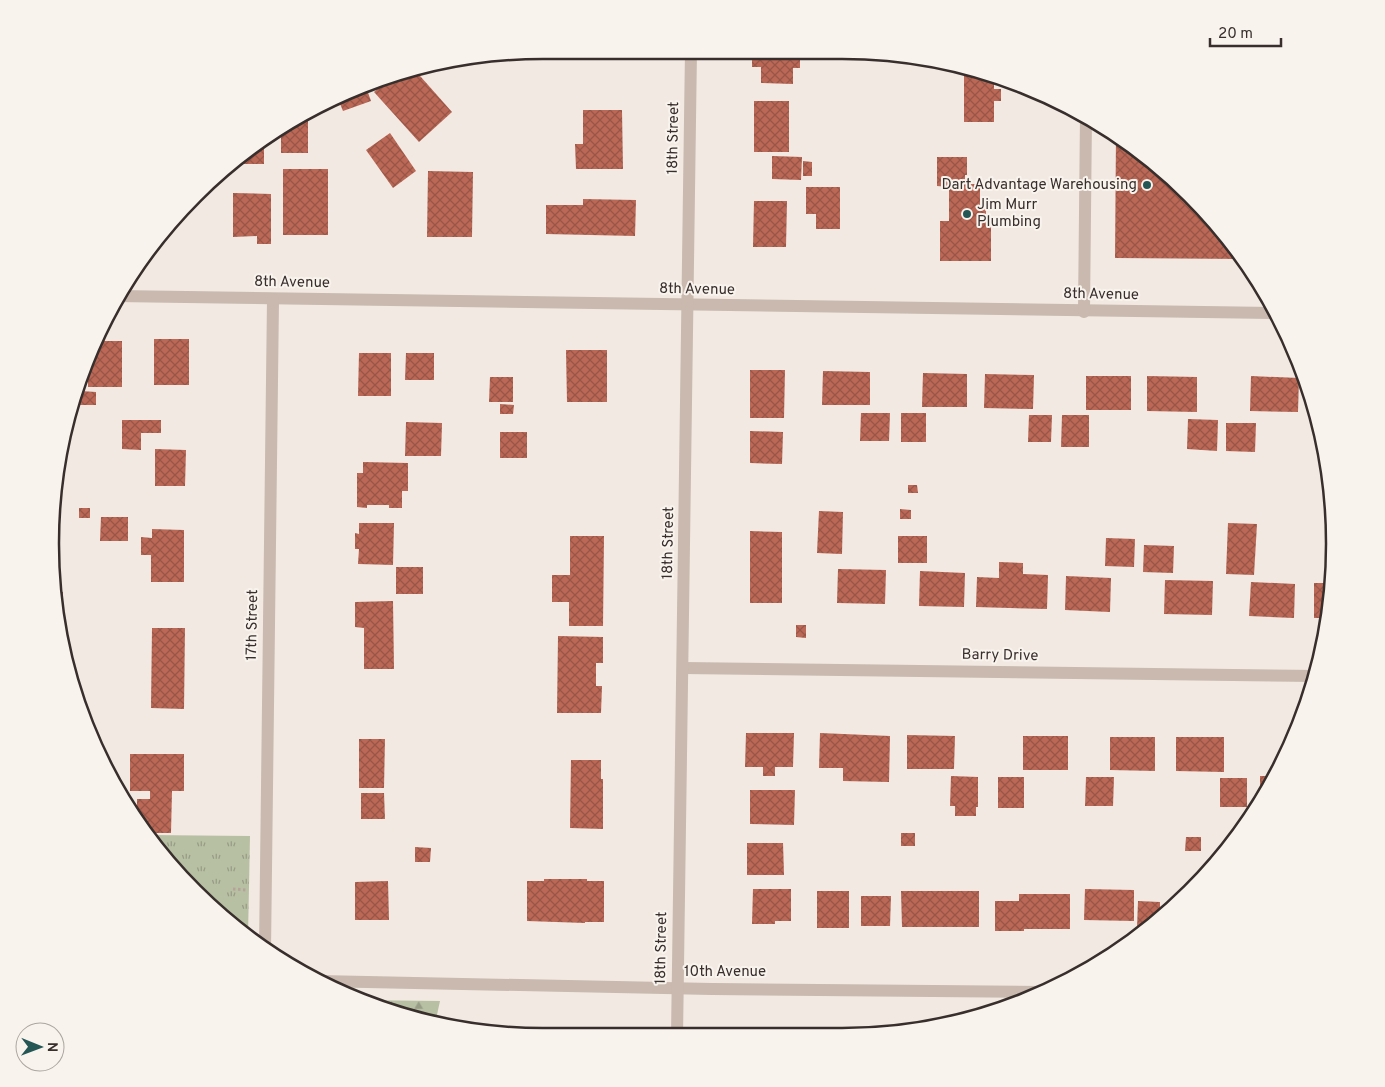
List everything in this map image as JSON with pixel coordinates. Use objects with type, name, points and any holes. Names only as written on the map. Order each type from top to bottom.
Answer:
[{"type":"street","name":"18th Street","points":[[677,1028],[691,59]]},
{"type":"street","points":[[1084,312],[1086,125]]},
{"type":"street","name":"8th Avenue","points":[[127,296],[1084,312],[1267,313]]},
{"type":"street","name":"17th Street","points":[[265,941],[273,299]]},
{"type":"street","name":"Barry Drive","points":[[683,668],[1308,676]]},
{"type":"street","name":"10th Avenue","points":[[336,981],[1025,992]]},
{"type":"green space","points":[[156,835],[250,836],[248,928],[201,886]]},
{"type":"green space","points":[[381,1000],[440,1001],[437,1016]]},
{"type":"building","points":[[752,59],[800,59],[800,68],[793,68],[793,84],[761,83],[761,67],[752,67]]},
{"type":"building","points":[[964,74],[994,83],[994,89],[1001,89],[1001,101],[994,101],[994,122],[964,122]]},
{"type":"building","points":[[419,75],[452,112],[419,142],[374,92],[388,84]]},
{"type":"building","points":[[368,92],[371,101],[343,111],[340,104]]},
{"type":"building","points":[[754,101],[789,101],[789,152],[754,152]]},
{"type":"building","points":[[583,110],[622,110],[623,169],[576,169],[575,144],[583,144]]},
{"type":"building","points":[[308,120],[308,153],[281,153],[281,136]]},
{"type":"building","points":[[390,133],[416,171],[393,188],[366,150]]},
{"type":"building","name":"Dart Advantage Warehousing","points":[[1116,144],[1161,179],[1184,201],[1206,224],[1234,259],[1115,258]]},
{"type":"building","points":[[264,147],[264,164],[242,164]]},
{"type":"building","points":[[772,156],[802,157],[801,180],[772,179]]},
{"type":"building","name":"Jim Murr Plumbing","points":[[937,157],[967,157],[965,184],[980,184],[980,208],[986,208],[986,221],[991,221],[991,261],[940,261],[940,221],[949,221],[949,187],[937,186]]},
{"type":"building","points":[[803,161],[812,162],[812,176],[803,176]]},
{"type":"building","points":[[283,169],[328,169],[328,235],[283,235]]},
{"type":"building","points":[[428,171],[473,172],[472,237],[427,237]]},
{"type":"building","points":[[806,187],[840,187],[840,229],[816,229],[816,214],[806,214]]},
{"type":"building","points":[[233,193],[271,194],[271,244],[257,244],[257,236],[233,237]]},
{"type":"building","points":[[583,199],[636,200],[635,236],[546,234],[546,205],[583,205]]},
{"type":"building","points":[[754,201],[787,201],[786,247],[753,247]]},
{"type":"building","points":[[154,339],[189,339],[189,385],[154,385]]},
{"type":"building","points":[[104,341],[122,341],[122,387],[88,387],[88,378]]},
{"type":"building","points":[[566,350],[607,350],[607,402],[567,402]]},
{"type":"building","points":[[359,353],[391,353],[391,396],[358,396]]},
{"type":"building","points":[[406,353],[434,353],[434,380],[405,380]]},
{"type":"building","points":[[750,370],[785,370],[784,418],[750,418]]},
{"type":"building","points":[[823,371],[870,372],[870,405],[822,405]]},
{"type":"building","points":[[923,373],[967,374],[967,407],[922,407]]},
{"type":"building","points":[[985,374],[1034,375],[1033,409],[984,408]]},
{"type":"building","points":[[1086,376],[1131,376],[1131,410],[1086,410]]},
{"type":"building","points":[[1147,376],[1197,377],[1197,412],[1147,411]]},
{"type":"building","points":[[1251,376],[1297,378],[1299,383],[1298,412],[1250,411]]},
{"type":"building","points":[[490,377],[513,377],[513,402],[489,402]]},
{"type":"building","points":[[83,391],[96,392],[96,405],[80,405]]},
{"type":"building","points":[[500,404],[514,405],[513,414],[500,414]]},
{"type":"building","points":[[861,413],[890,413],[889,441],[860,441]]},
{"type":"building","points":[[901,413],[926,413],[926,442],[901,442]]},
{"type":"building","points":[[1029,415],[1052,415],[1051,442],[1028,442]]},
{"type":"building","points":[[1062,415],[1089,415],[1089,447],[1061,447]]},
{"type":"building","points":[[1188,419],[1218,420],[1217,451],[1187,449]]},
{"type":"building","points":[[122,420],[161,420],[161,433],[141,433],[141,450],[122,449]]},
{"type":"building","points":[[406,422],[442,423],[441,456],[405,456]]},
{"type":"building","points":[[1226,423],[1256,423],[1255,452],[1226,451]]},
{"type":"building","points":[[750,431],[783,432],[782,464],[750,463]]},
{"type":"building","points":[[500,432],[527,432],[527,458],[500,458]]},
{"type":"building","points":[[155,449],[186,450],[185,486],[155,486]]},
{"type":"building","points":[[363,462],[408,463],[408,491],[402,491],[402,508],[389,508],[389,505],[367,505],[367,508],[357,507],[357,473],[363,473]]},
{"type":"building","points":[[908,485],[917,485],[918,493],[908,493]]},
{"type":"building","points":[[79,508],[90,508],[90,518],[79,518]]},
{"type":"building","points":[[900,509],[911,510],[911,519],[900,519]]},
{"type":"building","points":[[819,511],[843,512],[842,554],[817,553]]},
{"type":"building","points":[[101,517],[128,517],[128,541],[100,541]]},
{"type":"building","points":[[359,523],[394,523],[393,565],[358,564],[359,549],[355,549],[355,533],[359,534]]},
{"type":"building","points":[[1228,523],[1257,524],[1254,575],[1226,574]]},
{"type":"building","points":[[152,529],[184,530],[184,582],[151,582],[151,555],[141,555],[141,537],[152,538]]},
{"type":"building","points":[[750,531],[782,532],[782,603],[750,603]]},
{"type":"building","points":[[570,536],[604,536],[603,626],[569,626],[569,602],[552,602],[552,575],[570,575]]},
{"type":"building","points":[[898,536],[927,536],[927,563],[898,563]]},
{"type":"building","points":[[1106,538],[1135,539],[1134,567],[1105,566]]},
{"type":"building","points":[[1144,545],[1174,546],[1173,573],[1143,572]]},
{"type":"building","points":[[999,562],[1023,563],[1023,574],[1048,575],[1047,609],[976,607],[977,577],[999,578]]},
{"type":"building","points":[[396,567],[423,567],[423,594],[396,594]]},
{"type":"building","points":[[838,569],[886,570],[885,604],[837,603]]},
{"type":"building","points":[[920,571],[965,573],[964,607],[919,606]]},
{"type":"building","points":[[1066,576],[1111,578],[1110,612],[1065,610]]},
{"type":"building","points":[[1165,580],[1213,581],[1212,615],[1164,614]]},
{"type":"building","points":[[1251,582],[1295,584],[1294,618],[1249,616]]},
{"type":"building","points":[[1314,583],[1324,583],[1320,618],[1314,618]]},
{"type":"building","points":[[393,601],[394,669],[364,669],[364,628],[355,627],[355,602]]},
{"type":"building","points":[[796,625],[806,625],[806,638],[796,637]]},
{"type":"building","points":[[152,628],[185,628],[184,709],[151,708]]},
{"type":"building","points":[[558,636],[603,637],[603,663],[596,663],[596,686],[602,686],[601,713],[557,713]]},
{"type":"building","points":[[746,733],[794,733],[793,767],[775,767],[775,776],[763,776],[763,767],[745,767]]},
{"type":"building","points":[[820,733],[890,736],[889,782],[843,781],[843,768],[819,768]]},
{"type":"building","points":[[907,735],[955,736],[954,769],[907,769]]},
{"type":"building","points":[[1023,736],[1068,736],[1068,770],[1023,770]]},
{"type":"building","points":[[1110,737],[1155,737],[1155,771],[1110,770]]},
{"type":"building","points":[[1176,737],[1224,737],[1224,772],[1176,771]]},
{"type":"building","points":[[359,739],[385,739],[384,788],[359,788]]},
{"type":"building","points":[[130,754],[184,754],[184,791],[172,791],[171,833],[155,833],[137,808],[137,799],[150,799],[150,791],[130,791]]},
{"type":"building","points":[[571,760],[601,760],[603,829],[570,828]]},
{"type":"building","points":[[951,776],[978,777],[978,807],[976,807],[976,816],[955,816],[955,806],[950,806]]},
{"type":"building","points":[[1260,776],[1266,776],[1261,786],[1260,788]]},
{"type":"building","points":[[998,777],[1024,777],[1024,808],[998,808]]},
{"type":"building","points":[[1086,777],[1114,777],[1113,806],[1085,806]]},
{"type":"building","points":[[1220,778],[1247,778],[1247,807],[1220,807]]},
{"type":"building","points":[[750,790],[795,790],[794,825],[750,824]]},
{"type":"building","points":[[361,793],[384,793],[385,819],[361,819]]},
{"type":"building","points":[[901,833],[915,833],[915,846],[901,846]]},
{"type":"building","points":[[1186,837],[1201,837],[1201,851],[1185,851]]},
{"type":"building","points":[[747,843],[783,843],[784,875],[747,875]]},
{"type":"building","points":[[415,847],[431,848],[430,862],[415,862]]},
{"type":"building","points":[[544,879],[604,881],[604,922],[527,921],[527,881],[544,881]]},
{"type":"building","points":[[388,881],[389,920],[355,920],[355,882]]},
{"type":"building","points":[[753,889],[791,889],[791,921],[775,921],[775,924],[752,924]]},
{"type":"building","points":[[1085,889],[1134,890],[1134,921],[1084,920]]},
{"type":"building","points":[[817,891],[849,891],[849,928],[817,928]]},
{"type":"building","points":[[901,891],[979,891],[979,927],[902,927]]},
{"type":"building","points":[[1019,894],[1070,894],[1070,929],[995,931],[995,901],[1019,901]]},
{"type":"building","points":[[861,896],[891,896],[890,926],[861,926]]},
{"type":"building","points":[[1138,901],[1160,902],[1160,909],[1137,928]]},
{"type":"place","name":"Dart Advantage Warehousing","points":[[1147,185]]},
{"type":"place","name":"Jim Murr Plumbing","points":[[967,214]]}]
